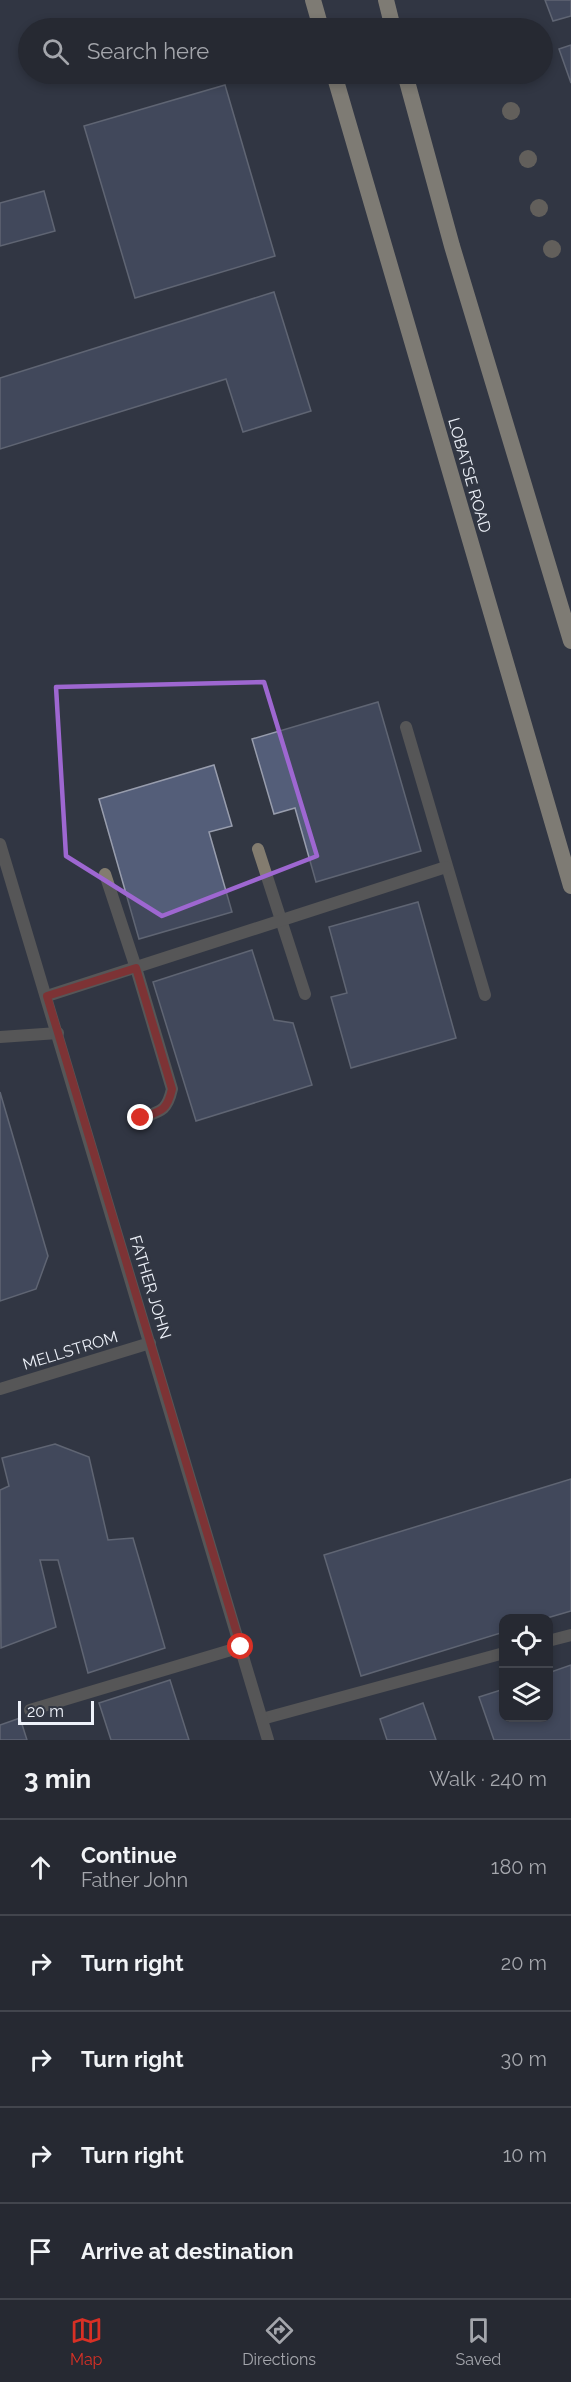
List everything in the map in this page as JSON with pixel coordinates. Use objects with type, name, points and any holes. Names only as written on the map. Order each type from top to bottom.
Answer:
[{"type":"highway","points":[[313,0],[318,18]]},
{"type":"highway","points":[[386,0],[390,18]]},
{"type":"highway","name":"LOBATSE ROAD","points":[[337,84],[571,886]]},
{"type":"highway","points":[[408,84],[452,246],[571,641]]},
{"type":"street","points":[[406,727],[485,995]]},
{"type":"street","name":"FATHER JOHN","points":[[0,844],[268,1740]]},
{"type":"street","points":[[258,849],[305,994]]},
{"type":"street","points":[[47,996],[446,867]]},
{"type":"street","points":[[105,874],[172,1089],[168,1104],[160,1111],[141,1118]]},
{"type":"street","points":[[0,1036],[58,1033]]},
{"type":"street","name":"MELLSTROM","points":[[0,1389],[150,1343]]},
{"type":"street","points":[[553,1640],[571,1635]]},
{"type":"street","points":[[30,1710],[241,1647]]},
{"type":"street","points":[[262,1719],[499,1654]]},
{"type":"highlighted area","points":[[264,682],[317,856],[162,916],[66,856],[56,687]]},
{"type":"building","points":[[545,0],[571,0],[571,16],[553,21]]},
{"type":"building","points":[[571,45],[571,83],[559,49]]},
{"type":"building","points":[[225,85],[275,256],[135,298],[84,126]]},
{"type":"building","points":[[44,191],[55,231],[0,246],[0,203]]},
{"type":"building","points":[[274,292],[311,411],[243,432],[226,379],[0,449],[0,378]]},
{"type":"building","points":[[378,702],[421,851],[316,882],[295,808],[274,814],[252,739]]},
{"type":"building","points":[[214,765],[232,826],[209,832],[232,912],[139,939],[99,799]]},
{"type":"building","points":[[418,902],[456,1038],[351,1068],[331,997],[347,993],[329,927]]},
{"type":"building","points":[[252,950],[274,1020],[293,1023],[312,1085],[196,1121],[153,982]]},
{"type":"building","points":[[0,1092],[48,1256],[36,1289],[0,1301]]},
{"type":"building","points":[[55,1444],[89,1457],[108,1540],[133,1538],[165,1648],[88,1673],[58,1560],[40,1560],[56,1627],[1,1648],[0,1490],[9,1486],[2,1458]]},
{"type":"building","points":[[571,1479],[571,1611],[553,1616],[553,1614],[499,1614],[499,1634],[361,1676],[324,1555]]},
{"type":"building","points":[[571,1665],[571,1740],[494,1740],[479,1697],[499,1691],[499,1722],[553,1722],[553,1671]]},
{"type":"building","points":[[170,1680],[189,1740],[111,1740],[99,1703]]},
{"type":"building","points":[[423,1703],[436,1740],[387,1740],[380,1719]]},
{"type":"building","points":[[20,1718],[27,1740],[0,1740],[0,1725]]},
{"type":"route","points":[[141,1118],[160,1111],[168,1104],[172,1089],[136,968],[47,996],[241,1647]]}]
